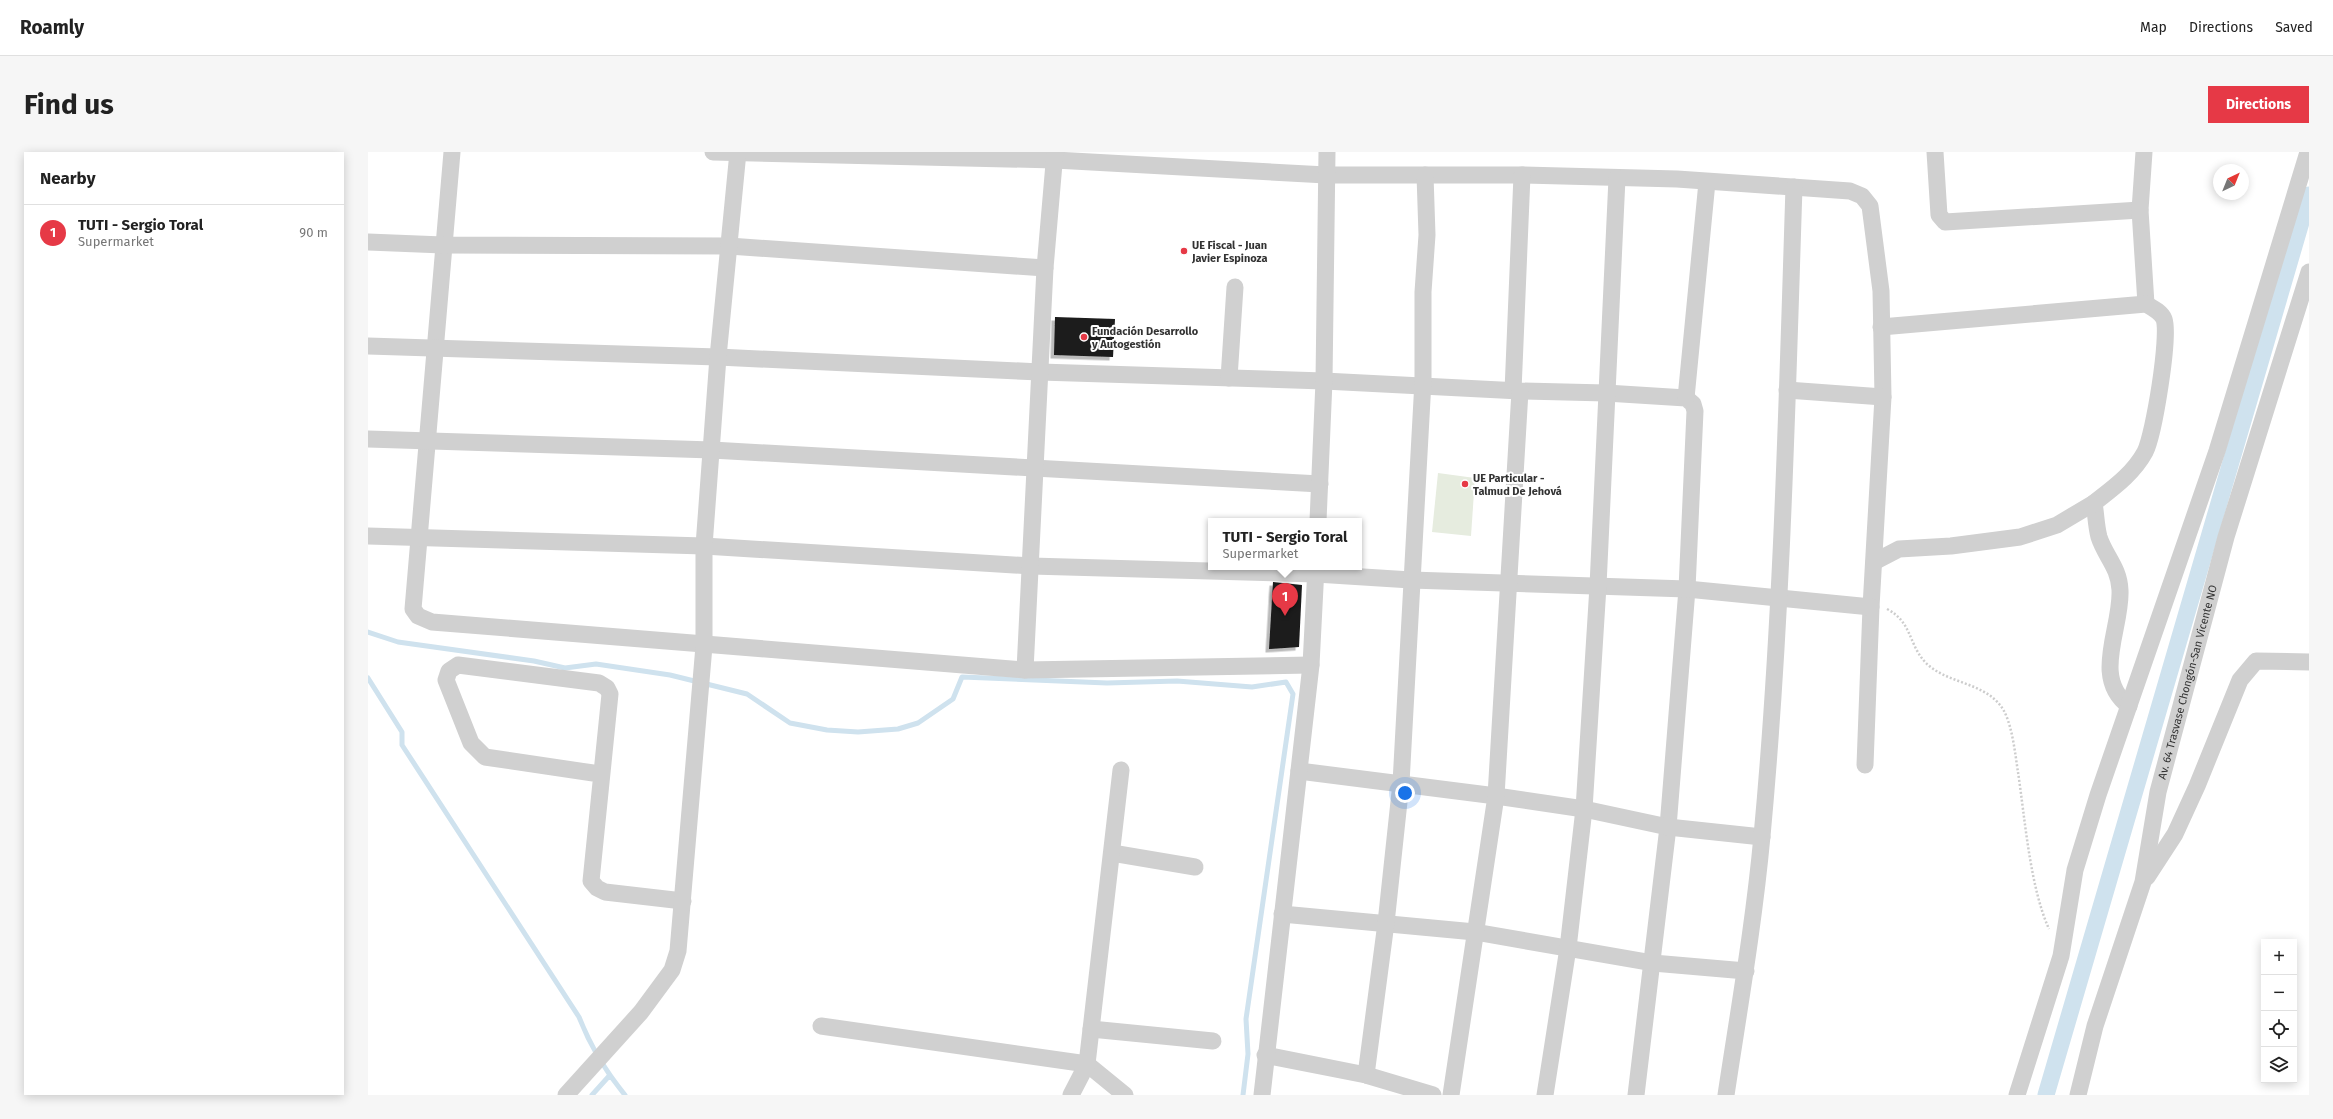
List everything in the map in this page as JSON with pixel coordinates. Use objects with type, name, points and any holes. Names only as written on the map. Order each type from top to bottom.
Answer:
[{"type":"street","points":[[452,152],[443,245],[437,349],[413,610],[424,620],[432,622],[704,646],[1025,670],[1311,665]]},
{"type":"street","points":[[713,152],[1055,156],[1326,175],[1522,175],[1707,182],[1850,192],[1862,196],[1870,206],[1881,291],[1883,397],[1871,607],[1865,764]]},
{"type":"street","points":[[1318,518],[1324,381],[1327,152]]},
{"type":"street","points":[[1935,152],[1938,214],[1945,222],[2140,210]]},
{"type":"street","points":[[2144,152],[2140,210],[2146,304]]},
{"type":"street","points":[[2017,1095],[2061,956],[2075,870],[2129,706],[2217,451],[2308,152]]},
{"type":"street","points":[[566,1095],[641,1012],[672,970],[678,951],[704,646],[704,546],[718,357],[738,153]]},
{"type":"street","points":[[1025,670],[1045,268],[1055,156]]},
{"type":"street","points":[[1366,1075],[1386,923],[1401,784],[1422,385],[1427,235],[1425,175]]},
{"type":"street","points":[[1452,1095],[1496,796],[1517,391],[1522,175]]},
{"type":"street","points":[[1545,1095],[1568,948],[1584,809],[1598,586],[1617,178]]},
{"type":"street","points":[[1686,398],[1707,182]]},
{"type":"street","points":[[1726,1095],[1746,971],[1762,837],[1779,597],[1794,187]]},
{"type":"street","points":[[368,242],[443,245],[729,246],[1045,268]]},
{"type":"street","name":"Av. 64 Trasvase Chongón-San Vicente NO","points":[[2078,1095],[2095,1026],[2143,882],[2158,792],[2224,545],[2309,272]]},
{"type":"street","points":[[1229,378],[1234,287]]},
{"type":"street","points":[[1874,562],[1898,549],[1951,546],[2020,537],[2057,525],[2094,503],[2122,481],[2136,466],[2146,450],[2154,425],[2161,371],[2164,321],[2156,310],[2146,304],[1881,326]]},
{"type":"street","points":[[368,346],[718,357],[1040,372],[1422,385],[1517,391],[1606,393],[1686,398],[1693,404],[1695,411],[1687,589],[1668,827],[1653,963],[1636,1095]]},
{"type":"street","points":[[1787,390],[1883,397]]},
{"type":"street","points":[[368,439],[712,450],[1035,470],[1320,484]]},
{"type":"street","points":[[2094,503],[2100,538],[2117,570],[2120,590],[2119,617],[2110,655],[2110,674],[2116,691],[2122,700],[2129,706]]},
{"type":"street","points":[[368,536],[704,546],[1031,566],[1208,568]]},
{"type":"street","points":[[1262,1095],[1265,1055],[1311,665],[1316,570],[1411,580],[1687,589],[1871,607]]},
{"type":"street","points":[[2143,882],[2175,834],[2198,786],[2240,680],[2256,662],[2309,662]]},
{"type":"street","points":[[600,774],[485,757],[471,743],[446,680],[449,671],[458,665],[599,683],[607,688],[610,694],[600,774],[591,881],[597,888],[605,892],[683,901]]},
{"type":"street","points":[[1071,1095],[1087,1064],[1121,770]]},
{"type":"street","points":[[1299,772],[1496,796],[1584,809],[1668,827],[1762,837]]},
{"type":"street","points":[[1112,853],[1195,867]]},
{"type":"street","points":[[1282,914],[1475,932],[1653,963],[1746,971]]},
{"type":"street","points":[[821,1026],[1087,1064],[1125,1095]]},
{"type":"street","points":[[1092,1030],[1213,1041]]},
{"type":"street","points":[[1265,1055],[1366,1075],[1433,1095]]},
{"type":"path","points":[[1871,607],[1886,608],[1899,615],[1908,628],[1925,662],[1941,672],[1994,697],[2002,707],[2006,716],[2015,753],[2033,873],[2045,921],[2061,956]]},
{"type":"shaded area","points":[[1438,473],[1475,478],[1471,536],[1432,532]]},
{"type":"building","name":"Fundación Desarrollo y Autogestión","points":[[1055,317],[1115,319],[1113,357],[1054,355]]},
{"type":"building","points":[[1273,582],[1302,585],[1299,647],[1269,649]]},
{"type":"waterway","points":[[2046,1095],[2309,195]]},
{"type":"waterway","points":[[368,632],[398,642],[534,661],[565,668],[596,664],[670,675],[747,694],[790,723],[827,730],[858,732],[898,729],[918,723],[953,699],[962,677],[1107,683],[1177,681],[1252,687],[1286,682],[1293,694],[1246,1019],[1248,1054],[1243,1095]]},
{"type":"waterway","points":[[368,678],[402,732],[402,745],[579,1017],[599,1058],[625,1095]]},
{"type":"waterway","points":[[592,1095],[610,1075]]},
{"type":"place","name":"UE Fiscal - Juan Javier Espinoza","points":[[1184,251]]},
{"type":"place","name":"Fundación Desarrollo y Autogestión","points":[[1084,337]]},
{"type":"place","name":"UE Particular - Talmud De Jehová","points":[[1465,484]]},
{"type":"place","name":"TUTI - Sergio Toral","points":[[1285,616]]}]
